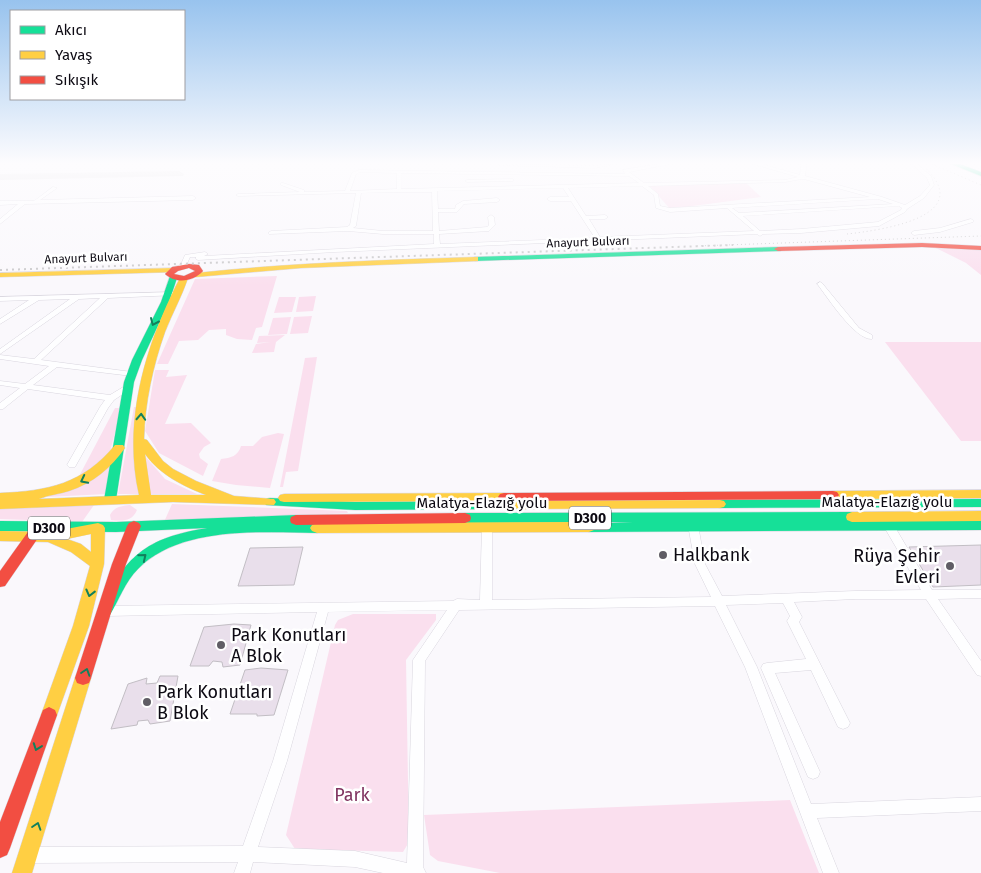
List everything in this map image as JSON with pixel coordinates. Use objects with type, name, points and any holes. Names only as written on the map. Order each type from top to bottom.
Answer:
[{"type":"main road","name":"Anayurt Bulvarı","points":[[0,277],[176,274],[197,264],[873,244],[941,243],[981,247]]},
{"type":"main road","points":[[22,873],[105,611],[134,526],[146,509],[142,491],[140,436],[142,402],[156,344],[174,294],[176,274]]},
{"type":"main road","points":[[0,848],[3,827],[81,626],[97,564],[98,528],[95,518],[110,500],[110,486],[118,461],[128,388],[132,374],[160,310],[174,294]]},
{"type":"main road","points":[[140,436],[146,452],[147,462],[165,478],[208,499]]},
{"type":"main road","points":[[27,496],[58,491],[82,482],[98,472],[120,448]]},
{"type":"main road","points":[[146,452],[171,476],[231,500]]},
{"type":"main road","points":[[248,500],[282,498],[981,494]]},
{"type":"main road","points":[[0,496],[82,500]]},
{"type":"main road","name":"Malatya-Elazığ yolu","points":[[110,500],[146,509],[208,499],[355,506],[981,503]]},
{"type":"main road","name":"D300","points":[[0,505],[110,500]]},
{"type":"main road","name":"Malatya-Elazığ yolu","points":[[98,528],[199,526],[309,519],[981,516]]},
{"type":"main road","points":[[199,526],[272,528],[981,525]]},
{"type":"main road","name":"D300","points":[[0,526],[35,532],[98,528]]},
{"type":"main road","points":[[50,537],[98,528]]},
{"type":"main road","points":[[105,611],[134,564],[166,543],[218,533],[272,528]]},
{"type":"main road","points":[[0,536],[35,532],[68,542],[83,551],[97,564]]},
{"type":"main road","points":[[0,582],[35,532]]},
{"type":"street","points":[[0,222],[21,205]]},
{"type":"street","points":[[348,229],[353,226],[357,205]]},
{"type":"street","points":[[435,205],[437,246]]},
{"type":"street","points":[[435,211],[458,211],[458,206],[460,205]]},
{"type":"street","points":[[577,205],[600,240]]},
{"type":"street","points":[[658,205],[662,209],[670,210],[778,205]]},
{"type":"street","points":[[738,215],[907,205]]},
{"type":"street","points":[[176,274],[185,263],[187,256],[197,264],[295,250],[760,234],[878,224],[897,215],[904,206]]},
{"type":"street","points":[[729,208],[760,234]]},
{"type":"street","points":[[271,234],[348,229],[361,232],[436,232],[488,229],[492,225],[490,217]]},
{"type":"street","points":[[586,218],[605,217]]},
{"type":"street","points":[[914,233],[940,230],[970,221]]},
{"type":"street","points":[[820,284],[857,329],[869,337]]},
{"type":"street","points":[[0,299],[174,294]]},
{"type":"street","points":[[36,362],[40,356],[107,295]]},
{"type":"street","points":[[0,352],[78,296]]},
{"type":"street","points":[[0,322],[37,298]]},
{"type":"street","points":[[0,357],[132,374]]},
{"type":"street","points":[[0,407],[56,364]]},
{"type":"street","points":[[0,383],[24,388],[111,398]]},
{"type":"street","points":[[72,465],[104,407],[111,398],[128,388]]},
{"type":"street","points":[[888,524],[930,596],[981,671]]},
{"type":"street","points":[[692,525],[700,564],[750,667],[831,873]]},
{"type":"street","points":[[486,605],[487,526]]},
{"type":"street","points":[[105,611],[719,601],[855,595],[930,596],[981,594]]},
{"type":"street","points":[[787,599],[796,617],[793,621],[843,723]]},
{"type":"street","points":[[28,855],[247,854],[355,859],[416,872],[419,660],[457,604]]},
{"type":"street","points":[[242,873],[280,761],[324,607]]},
{"type":"street","points":[[813,772],[767,668],[814,664]]},
{"type":"street","points":[[807,811],[981,804]]},
{"type":"green space","points":[[666,205],[702,205],[670,209]]},
{"type":"green space","points":[[936,248],[981,249],[981,275],[966,263]]},
{"type":"green space","points":[[277,276],[262,327],[256,328],[252,340],[237,339],[226,335],[226,329],[209,330],[198,340],[179,341],[168,364],[157,364],[195,279]]},
{"type":"green space","points":[[316,296],[313,311],[296,312],[299,297]]},
{"type":"green space","points":[[279,297],[296,297],[292,312],[274,313]]},
{"type":"green space","points":[[312,316],[308,333],[290,334],[294,317]]},
{"type":"green space","points":[[291,317],[287,334],[268,335],[273,318]]},
{"type":"green space","points":[[285,335],[276,342],[274,352],[252,353],[256,344],[271,342],[257,343],[259,336]]},
{"type":"green space","points":[[885,342],[981,342],[981,441],[961,441]]},
{"type":"green space","points":[[317,357],[298,471],[286,472],[283,487],[280,487],[305,358]]},
{"type":"green space","points":[[155,370],[169,370],[166,377],[187,375],[165,424],[191,423],[211,443],[204,447],[199,454],[200,458],[208,464],[203,476],[159,453],[145,431]]},
{"type":"green space","points":[[134,407],[138,407],[138,494],[118,494]]},
{"type":"green space","points":[[115,408],[121,408],[108,460],[76,482]]},
{"type":"green space","points":[[278,433],[284,434],[270,488],[212,481],[221,459],[234,456],[241,446],[253,446],[262,437]]},
{"type":"green space","points":[[145,456],[165,479],[197,494],[150,494]]},
{"type":"green space","points":[[112,464],[107,494],[47,497]]},
{"type":"green space","points":[[172,504],[347,511],[348,513],[164,522]]},
{"type":"green space","points":[[94,505],[82,522],[0,519],[0,509]]},
{"type":"green space","points":[[130,505],[137,510],[132,517],[123,520],[111,520],[110,515],[114,510],[121,506]]},
{"type":"green space","name":"Park","points":[[353,614],[436,614],[436,620],[406,660],[409,842],[403,852],[295,849],[286,835],[335,625],[338,620]]},
{"type":"green space","points":[[790,800],[819,873],[500,873],[438,861],[430,855],[424,815]]},
{"type":"building","name":"Rüya Şehir Evleri","points":[[981,545],[981,585],[933,587],[909,547]]},
{"type":"building","points":[[303,547],[294,585],[238,586],[250,548]]},
{"type":"building","name":"Park Konutları A Blok","points":[[234,624],[251,625],[240,665],[223,667],[222,662],[213,661],[209,666],[190,666],[204,627]]},
{"type":"building","points":[[261,668],[288,670],[274,715],[230,714],[245,670]]},
{"type":"building","name":"Park Konutları B Blok","points":[[160,676],[178,676],[170,721],[150,724],[148,720],[138,721],[137,725],[111,729],[128,684],[147,678],[146,684],[157,683]]},
{"type":"railway","points":[[847,234],[902,224],[920,217],[935,205]]},
{"type":"railway","points":[[697,246],[981,236]]},
{"type":"railway","points":[[0,270],[733,245]]},
{"type":"traffic: fast","points":[[475,259],[778,249]]},
{"type":"traffic: fast","points":[[110,500],[129,382],[137,360],[165,302],[173,278]]},
{"type":"traffic: fast","points":[[270,502],[355,506],[518,505]]},
{"type":"traffic: fast","points":[[720,504],[981,503]]},
{"type":"traffic: fast","points":[[465,518],[852,517]]},
{"type":"traffic: fast","points":[[0,526],[116,527],[296,520]]},
{"type":"traffic: fast","points":[[589,527],[981,525]]},
{"type":"traffic: fast","points":[[105,611],[121,581],[133,565],[150,551],[171,542],[195,535],[220,531],[317,528]]},
{"type":"traffic: slow","points":[[196,275],[370,262],[475,259]]},
{"type":"traffic: slow","points":[[0,275],[173,270]]},
{"type":"traffic: slow","points":[[146,499],[141,479],[139,458],[140,414],[148,370],[154,350],[184,278]]},
{"type":"traffic: slow","points":[[143,442],[150,454],[169,472],[191,484],[229,499]]},
{"type":"traffic: slow","points":[[27,496],[68,487],[90,477],[110,460],[119,448]]},
{"type":"traffic: slow","points":[[833,495],[981,494]]},
{"type":"traffic: slow","points":[[0,497],[35,496]]},
{"type":"traffic: slow","points":[[284,498],[504,497]]},
{"type":"traffic: slow","points":[[0,505],[173,498],[270,502]]},
{"type":"traffic: slow","points":[[518,505],[720,504]]},
{"type":"traffic: slow","points":[[852,517],[981,516]]},
{"type":"traffic: slow","points":[[317,528],[589,527]]},
{"type":"traffic: slow","points":[[0,536],[50,537],[98,528],[97,564],[81,626],[49,715]]},
{"type":"traffic: slow","points":[[52,538],[76,548],[97,564]]},
{"type":"traffic: slow","points":[[22,873],[83,678]]},
{"type":"traffic: jam","points":[[778,249],[922,245],[981,248]]},
{"type":"traffic: jam","points":[[189,266],[196,267],[199,271],[192,276],[184,278],[177,278],[169,274],[175,269],[189,266]]},
{"type":"traffic: jam","points":[[504,497],[833,495]]},
{"type":"traffic: jam","points":[[296,520],[465,518]]},
{"type":"traffic: jam","points":[[83,678],[119,564],[134,526]]},
{"type":"traffic: jam","points":[[0,582],[35,532]]},
{"type":"traffic: jam","points":[[0,848],[49,715]]},
{"type":"place","name":"Halkbank","points":[[663,555]]},
{"type":"place","name":"Rüya Şehir Evleri","points":[[950,566]]},
{"type":"place","name":"Park Konutları A Blok","points":[[221,645]]},
{"type":"place","name":"Park Konutları B Blok","points":[[147,702]]}]
